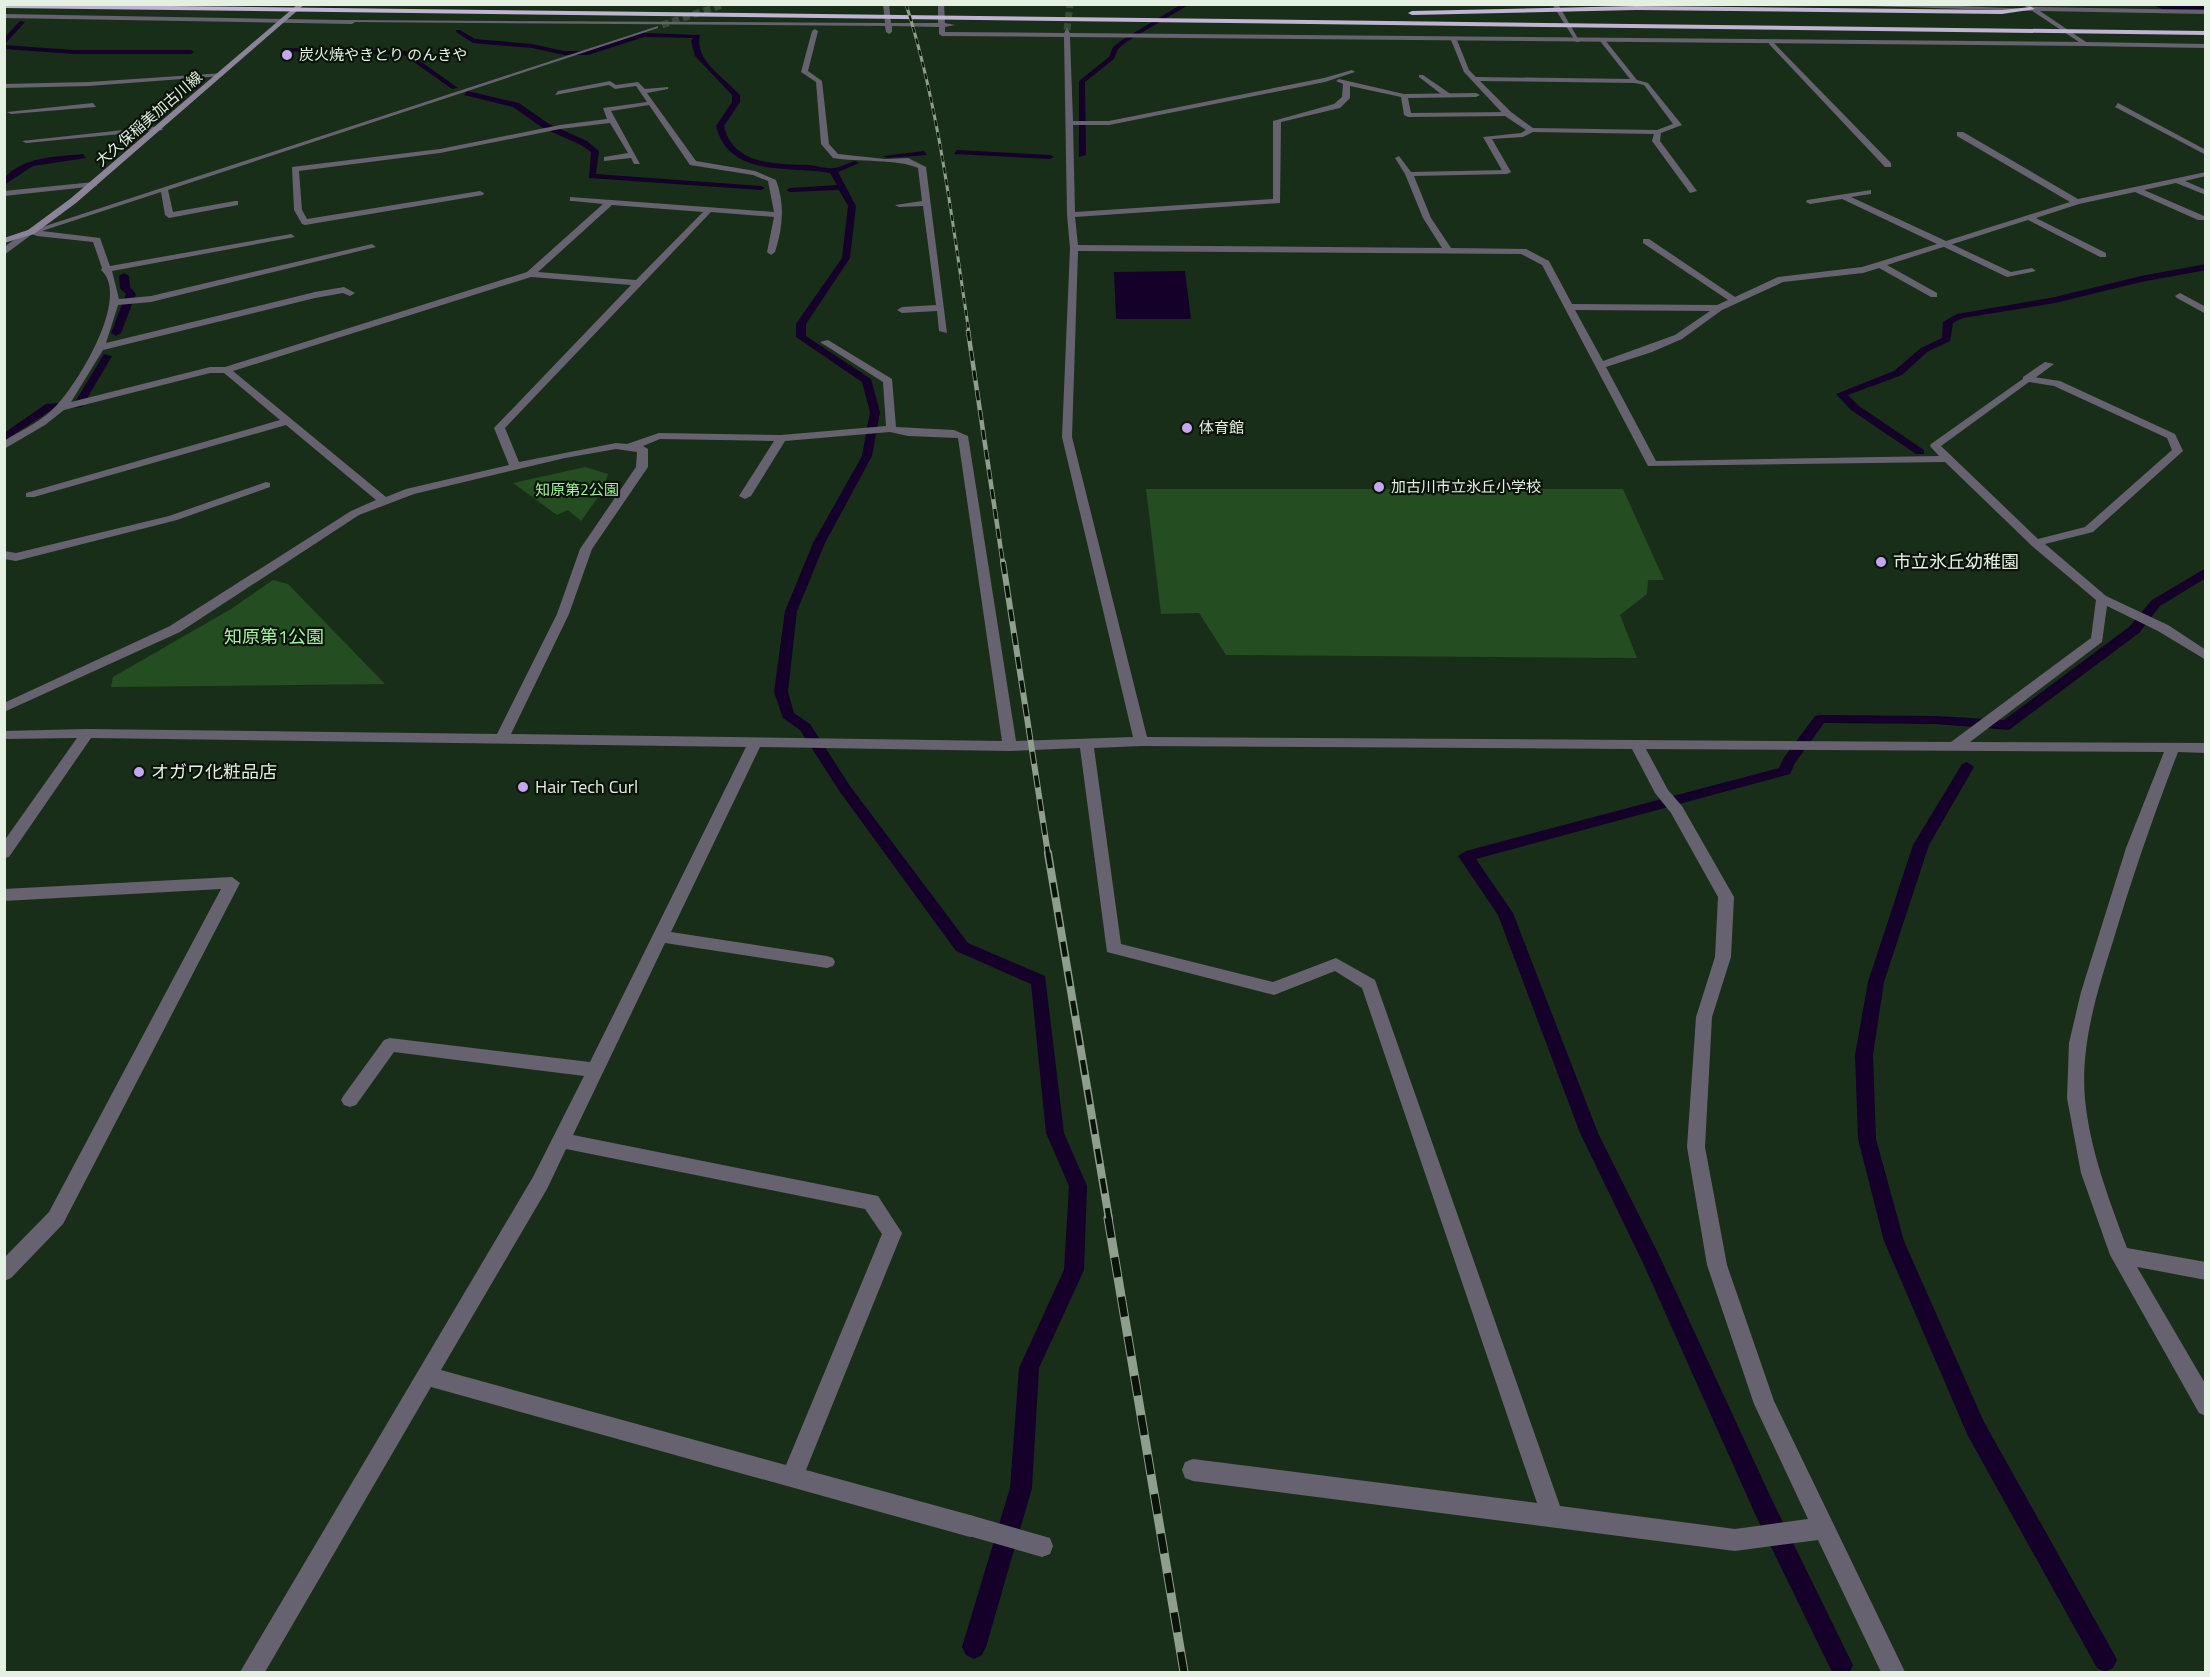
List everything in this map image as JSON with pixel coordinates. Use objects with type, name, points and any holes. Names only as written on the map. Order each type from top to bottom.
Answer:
[{"type":"highway","points":[[616,4],[2205,24]]},
{"type":"highway","points":[[4,6],[881,21],[2205,33]]},
{"type":"highway","points":[[1407,13],[1571,9],[2002,12],[2028,7]]},
{"type":"highway","points":[[1372,14],[1395,13]]},
{"type":"highway","points":[[1466,25],[1592,33],[2041,40],[2085,44]]},
{"type":"main road","name":"大久保稲美加古川線","points":[[4,241],[31,232],[94,184],[302,4]]},
{"type":"street","points":[[941,4],[942,34],[1067,32],[1144,36],[1454,40],[1495,37]]},
{"type":"street","points":[[1216,4],[1382,4]]},
{"type":"street","points":[[1555,4],[1578,41]]},
{"type":"street","points":[[1805,4],[2205,12]]},
{"type":"street","points":[[344,21],[377,27],[890,32],[883,6]]},
{"type":"street","points":[[2028,7],[2085,44]]},
{"type":"street","points":[[4,16],[284,21],[881,21],[951,25],[1495,37],[1578,41],[2205,46]]},
{"type":"street","points":[[4,252],[31,232],[662,25]]},
{"type":"street","points":[[815,31],[804,72],[819,81],[825,144],[836,156],[885,161],[908,160],[922,168],[944,331]]},
{"type":"street","points":[[1067,32],[1071,123],[1071,215],[1074,248],[1067,437],[1141,741]]},
{"type":"street","points":[[1454,40],[1467,71],[1508,114],[1531,130]]},
{"type":"street","points":[[1603,41],[1635,81]]},
{"type":"street","points":[[1771,43],[1888,165]]},
{"type":"street","points":[[1071,123],[1109,123],[1325,80],[1352,72]]},
{"type":"street","points":[[4,86],[88,84],[222,74]]},
{"type":"street","points":[[1421,76],[1448,95]]},
{"type":"street","points":[[1410,174],[1507,172],[1487,137],[1523,135],[1531,130],[1658,132],[1678,125],[1646,84],[1635,81],[1477,79]]},
{"type":"street","points":[[1325,80],[1347,82],[1404,96],[1476,95]]},
{"type":"street","points":[[558,93],[610,82],[615,87],[638,84],[693,163],[755,173],[772,180],[779,196],[776,238],[771,252]]},
{"type":"street","points":[[1071,215],[1277,201],[1277,121],[1336,106],[1346,98],[1347,82]]},
{"type":"street","points":[[84,92],[88,84]]},
{"type":"street","points":[[643,91],[666,88]]},
{"type":"street","points":[[1404,96],[1408,115],[1508,114]]},
{"type":"street","points":[[75,107],[79,99]]},
{"type":"street","points":[[607,159],[635,158],[606,110],[651,103]]},
{"type":"street","points":[[11,112],[93,105]]},
{"type":"street","points":[[2118,105],[2205,153]]},
{"type":"street","points":[[480,193],[305,222],[298,210],[295,169],[440,151],[560,127],[613,120]]},
{"type":"street","points":[[26,141],[160,128]]},
{"type":"street","points":[[1658,132],[1656,141],[1693,191]]},
{"type":"street","points":[[1960,134],[2013,167],[2077,202]]},
{"type":"street","points":[[53,150],[58,138]]},
{"type":"street","points":[[1400,158],[1410,174],[1427,218],[1448,250]]},
{"type":"street","points":[[1600,365],[1662,347],[1703,323],[1719,308],[1781,279],[1863,270],[2077,202],[2205,174]]},
{"type":"street","points":[[2176,180],[2205,193]]},
{"type":"street","points":[[4,194],[94,184]]},
{"type":"street","points":[[164,189],[169,215],[235,203]]},
{"type":"street","points":[[2136,189],[2201,218]]},
{"type":"street","points":[[1810,202],[1868,192]]},
{"type":"street","points":[[1844,197],[2010,275],[2032,271]]},
{"type":"street","points":[[573,199],[778,215]]},
{"type":"street","points":[[530,274],[610,202]]},
{"type":"street","points":[[899,205],[927,204]]},
{"type":"street","points":[[515,467],[499,428],[709,210]]},
{"type":"street","points":[[2028,218],[2103,255]]},
{"type":"street","points":[[4,446],[60,408],[84,379],[99,348],[116,302],[97,240],[31,232]]},
{"type":"street","points":[[105,270],[291,237]]},
{"type":"street","points":[[1646,242],[1735,301]]},
{"type":"street","points":[[116,302],[141,300],[372,248]]},
{"type":"street","points":[[1074,248],[1523,251],[1546,263],[1652,464],[1948,459]]},
{"type":"street","points":[[322,258],[332,265]]},
{"type":"street","points":[[1880,265],[1934,295]]},
{"type":"street","points":[[60,408],[210,370],[226,370],[530,274],[638,284]]},
{"type":"street","points":[[99,348],[315,295],[344,290],[351,293]]},
{"type":"street","points":[[2180,296],[2205,311]]},
{"type":"street","points":[[1569,307],[1719,308]]},
{"type":"street","points":[[902,310],[941,308]]},
{"type":"street","points":[[825,342],[888,381],[891,429]]},
{"type":"street","points":[[2049,364],[1935,446],[2036,543],[2102,599],[2163,628],[2205,656]]},
{"type":"street","points":[[226,370],[384,501]]},
{"type":"street","points":[[2027,379],[2056,383],[2171,436],[2178,452],[2089,530],[2036,543]]},
{"type":"street","points":[[30,495],[288,421]]},
{"type":"street","points":[[628,448],[659,436],[781,438],[891,429],[900,433],[948,430],[963,436],[1010,746]]},
{"type":"street","points":[[744,496],[781,438]]},
{"type":"street","points":[[4,708],[175,628],[355,513],[384,501],[410,491],[616,446],[642,449],[642,467],[586,549],[563,614],[502,739]]},
{"type":"street","points":[[4,555],[16,557],[173,518],[266,485]]},
{"type":"street","points":[[1955,746],[2097,639],[2102,599]]},
{"type":"street","points":[[4,853],[87,733]]},
{"type":"street","points":[[4,735],[87,733],[1010,746],[1141,741],[2205,748]]},
{"type":"street","points":[[252,1672],[540,1183],[755,742]]},
{"type":"street","points":[[1086,744],[1113,948],[1274,989],[1336,964],[1369,984],[1552,1516]]},
{"type":"street","points":[[1636,745],[1662,793],[1677,810],[1726,897],[1723,957],[1704,1017],[1696,1147],[1717,1265],[1765,1404],[1817,1529],[1893,1672]]},
{"type":"street","points":[[2172,749],[2131,859],[2089,992],[2078,1043],[2076,1098],[2090,1173],[2120,1255],[2205,1406]]},
{"type":"street","points":[[4,895],[232,883],[56,1218],[4,1272]]},
{"type":"street","points":[[661,936],[827,962]]},
{"type":"street","points":[[350,1100],[390,1045],[596,1070]]},
{"type":"street","points":[[561,1140],[871,1202],[892,1233],[792,1477]]},
{"type":"street","points":[[2120,1255],[2205,1271]]},
{"type":"street","points":[[427,1376],[1042,1546]]},
{"type":"street","points":[[1192,1470],[1735,1540],[1817,1529]]},
{"type":"green space","name":"知原第2公園","points":[[585,467],[608,474],[603,490],[581,521],[568,510],[557,515],[513,483]]},
{"type":"green space","points":[[1146,489],[1623,489],[1664,580],[1648,580],[1647,594],[1620,615],[1637,658],[1226,655],[1199,613],[1161,614]]},
{"type":"green space","name":"知原第1公園","points":[[273,580],[288,584],[385,684],[111,687],[113,677],[231,609]]},
{"type":"shaded area","points":[[1185,271],[1191,319],[1116,319],[1114,272]]},
{"type":"waterway","points":[[1082,155],[1082,81],[1112,58],[1115,48],[1124,41],[1187,4]]},
{"type":"waterway","points":[[2154,4],[2162,7],[2206,7]]},
{"type":"waterway","points":[[4,43],[22,22]]},
{"type":"waterway","points":[[458,31],[473,41],[532,46],[564,53],[588,53],[643,35],[698,36],[694,41],[697,55],[736,95],[736,102],[720,126],[729,144],[746,158],[758,164],[770,167],[820,168],[833,171]]},
{"type":"waterway","points":[[4,47],[74,52],[191,52]]},
{"type":"waterway","points":[[283,50],[406,53],[454,88]]},
{"type":"waterway","points":[[467,93],[516,105],[546,126],[584,143],[595,151],[592,176],[761,188]]},
{"type":"waterway","points":[[957,152],[1050,157]]},
{"type":"waterway","points":[[887,156],[924,153]]},
{"type":"waterway","points":[[4,183],[21,168],[30,164],[50,159],[83,156]]},
{"type":"waterway","points":[[833,171],[855,163]]},
{"type":"waterway","points":[[833,171],[842,187]]},
{"type":"waterway","points":[[790,190],[842,187]]},
{"type":"waterway","points":[[842,187],[852,206],[846,258],[801,324],[801,337],[867,381],[875,412],[867,456],[819,543],[791,611],[781,692],[788,715],[805,727],[845,789],[962,947],[1039,980],[1055,1133],[1078,1186],[1074,1270],[1029,1368],[1021,1488],[974,1647]]},
{"type":"waterway","points":[[1920,452],[1855,408],[1841,394],[1898,373],[1924,350],[1947,339],[1948,322],[1960,316],[2055,300],[2141,279],[2206,267]]},
{"type":"waterway","points":[[116,333],[131,294],[125,288],[124,276]]},
{"type":"waterway","points":[[4,438],[50,406],[78,405],[107,356]]},
{"type":"waterway","points":[[2007,725],[2134,630],[2156,603],[2206,572]]},
{"type":"waterway","points":[[1841,1665],[1764,1508],[1651,1259],[1589,1133],[1505,913],[1466,856],[1785,771],[1788,762],[1820,719],[1936,720],[2007,725]]},
{"type":"waterway","points":[[1967,767],[1921,845],[1876,982],[1864,1055],[1867,1139],[1894,1241],[1976,1429],[2105,1660]]},
{"type":"tunnel","points":[[662,25],[725,4]]},
{"type":"tunnel","points":[[1067,30],[1070,4]]},
{"type":"railway","points":[[906,4],[918,44],[936,126],[951,208],[969,332]]},
{"type":"railway","points":[[968,331],[1003,564]]},
{"type":"railway","points":[[1003,562],[1048,854]]},
{"type":"railway","points":[[1048,853],[1109,1219]]},
{"type":"railway","points":[[1108,1218],[1184,1672]]},
{"type":"place","name":"炭火焼やきとり のんきや","points":[[287,55]]},
{"type":"place","name":"体育館","points":[[1187,428]]},
{"type":"place","name":"加古川市立氷丘小学校","points":[[1379,487]]},
{"type":"place","name":"市立氷丘幼稚園","points":[[1881,562]]},
{"type":"place","name":"オガワ化粧品店","points":[[139,772]]},
{"type":"place","name":"Hair Tech Curl","points":[[523,787]]}]
